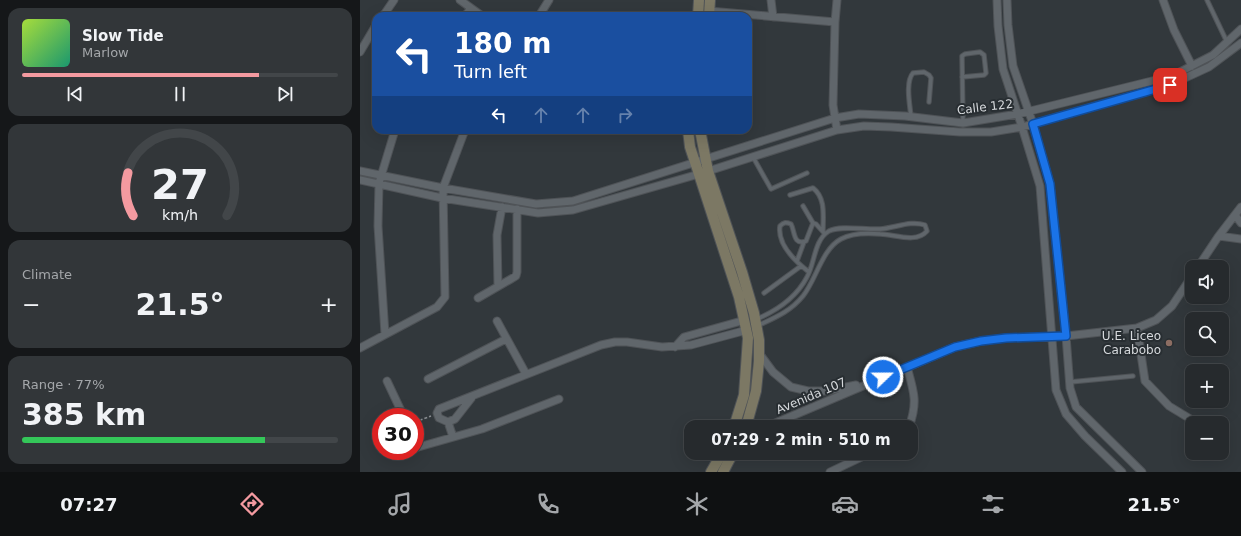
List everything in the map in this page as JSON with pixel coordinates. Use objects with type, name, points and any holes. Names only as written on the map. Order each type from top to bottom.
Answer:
[{"type":"street","points":[[386,12],[394,0]]},
{"type":"street","points":[[460,0],[476,12]]},
{"type":"street","points":[[542,12],[549,0]]},
{"type":"street","points":[[698,12],[699,0]]},
{"type":"street","points":[[709,12],[710,0]]},
{"type":"street","points":[[771,0],[773,17]]},
{"type":"street","points":[[837,0],[833,76],[833,105],[837,130]]},
{"type":"street","points":[[997,0],[998,26],[1003,69],[1040,186],[1053,336],[1056,390],[1066,414],[1085,436],[1122,472]]},
{"type":"street","points":[[1007,0],[1008,25],[1013,66],[1033,124],[1050,184],[1070,382],[1076,407],[1142,472]]},
{"type":"street","points":[[1163,0],[1174,30],[1192,66]]},
{"type":"street","points":[[468,12],[471,8]]},
{"type":"street","points":[[752,16],[835,22]]},
{"type":"street","name":"Calle 122","points":[[360,171],[443,188],[536,204],[573,201],[835,118],[859,114],[911,117],[963,123],[1028,112],[1172,76],[1212,55],[1241,29]]},
{"type":"street","points":[[360,52],[372,32]]},
{"type":"street","name":"Calle 122","points":[[360,180],[442,198],[502,207],[538,212],[574,210],[704,172],[837,130],[864,126],[960,132],[990,132],[1022,127],[1170,85],[1209,67],[1241,43]]},
{"type":"street","points":[[385,334],[378,226],[379,183],[394,134]]},
{"type":"street","points":[[360,348],[437,307],[445,297],[443,188],[463,134]]},
{"type":"street","points":[[688,134],[690,147],[695,162],[704,172],[740,297],[758,340],[759,351],[756,391],[748,420]]},
{"type":"street","points":[[701,134],[707,159],[704,172]]},
{"type":"street","points":[[498,286],[497,236],[502,207]]},
{"type":"street","points":[[1203,260],[1241,207]]},
{"type":"street","points":[[478,298],[516,276],[517,209]]},
{"type":"street","points":[[1235,215],[1241,224]]},
{"type":"street","points":[[1219,236],[1241,239]]},
{"type":"street","name":"Avenida 107","points":[[782,420],[955,347],[981,341],[1006,338],[1066,336],[1137,328],[1156,320],[1172,306],[1185,286]]},
{"type":"street","points":[[498,321],[506,339],[526,374]]},
{"type":"street","points":[[675,347],[684,337],[751,324]]},
{"type":"street","points":[[473,396],[455,419],[448,422],[439,418],[437,414],[439,408],[591,349],[615,342],[627,342],[662,347],[691,346],[751,324]]},
{"type":"street","points":[[736,420],[744,395],[751,324]]},
{"type":"street","points":[[1137,328],[1145,381],[1169,406],[1185,416]]},
{"type":"street","points":[[428,379],[506,339]]},
{"type":"street","points":[[759,351],[773,372],[791,387],[808,391],[826,391],[870,382]]},
{"type":"street","points":[[907,368],[913,390],[915,406],[911,420]]},
{"type":"street","points":[[387,382],[400,408]]},
{"type":"street","points":[[424,444],[482,428],[559,399]]},
{"type":"street","points":[[448,422],[453,437]]},
{"type":"street","points":[[711,472],[718,460]]},
{"type":"street","points":[[723,472],[729,460]]},
{"type":"street","points":[[830,472],[855,460]]},
{"type":"lane","points":[[1207,0],[1227,42]]},
{"type":"lane","points":[[962,77],[984,75],[986,73],[984,55],[980,52],[965,54],[962,56],[962,77],[963,123]]},
{"type":"lane","points":[[911,117],[909,95],[910,76],[913,73],[924,72],[931,78],[929,102]]},
{"type":"lane","points":[[753,157],[771,189],[807,173]]},
{"type":"lane","points":[[751,324],[774,312],[798,291],[809,272],[817,247],[823,236],[823,207],[818,192],[812,188],[790,195]]},
{"type":"lane","points":[[803,206],[813,223],[824,232]]},
{"type":"lane","points":[[804,242],[795,238],[791,224],[787,222],[780,226],[780,233],[786,249],[801,266],[809,272]]},
{"type":"lane","points":[[797,261],[804,242],[808,238],[813,223]]},
{"type":"lane","points":[[751,324],[782,314],[802,296],[813,280],[826,254],[832,245],[840,239],[850,235],[867,234],[879,234],[906,238],[924,234],[927,231],[925,225],[918,223],[882,229],[836,229],[824,232]]},
{"type":"lane","points":[[898,236],[899,227]]},
{"type":"lane","points":[[764,294],[801,266]]},
{"type":"lane","points":[[1070,382],[1132,376]]},
{"type":"path","points":[[424,419],[437,414]]},
{"type":"place","name":"U.E. Liceo Carabobo","points":[[1169,343]]},
{"type":"route","points":[[883,377],[955,347],[981,341],[1006,338],[1066,336],[1050,184],[1033,124],[1170,85]]}]
